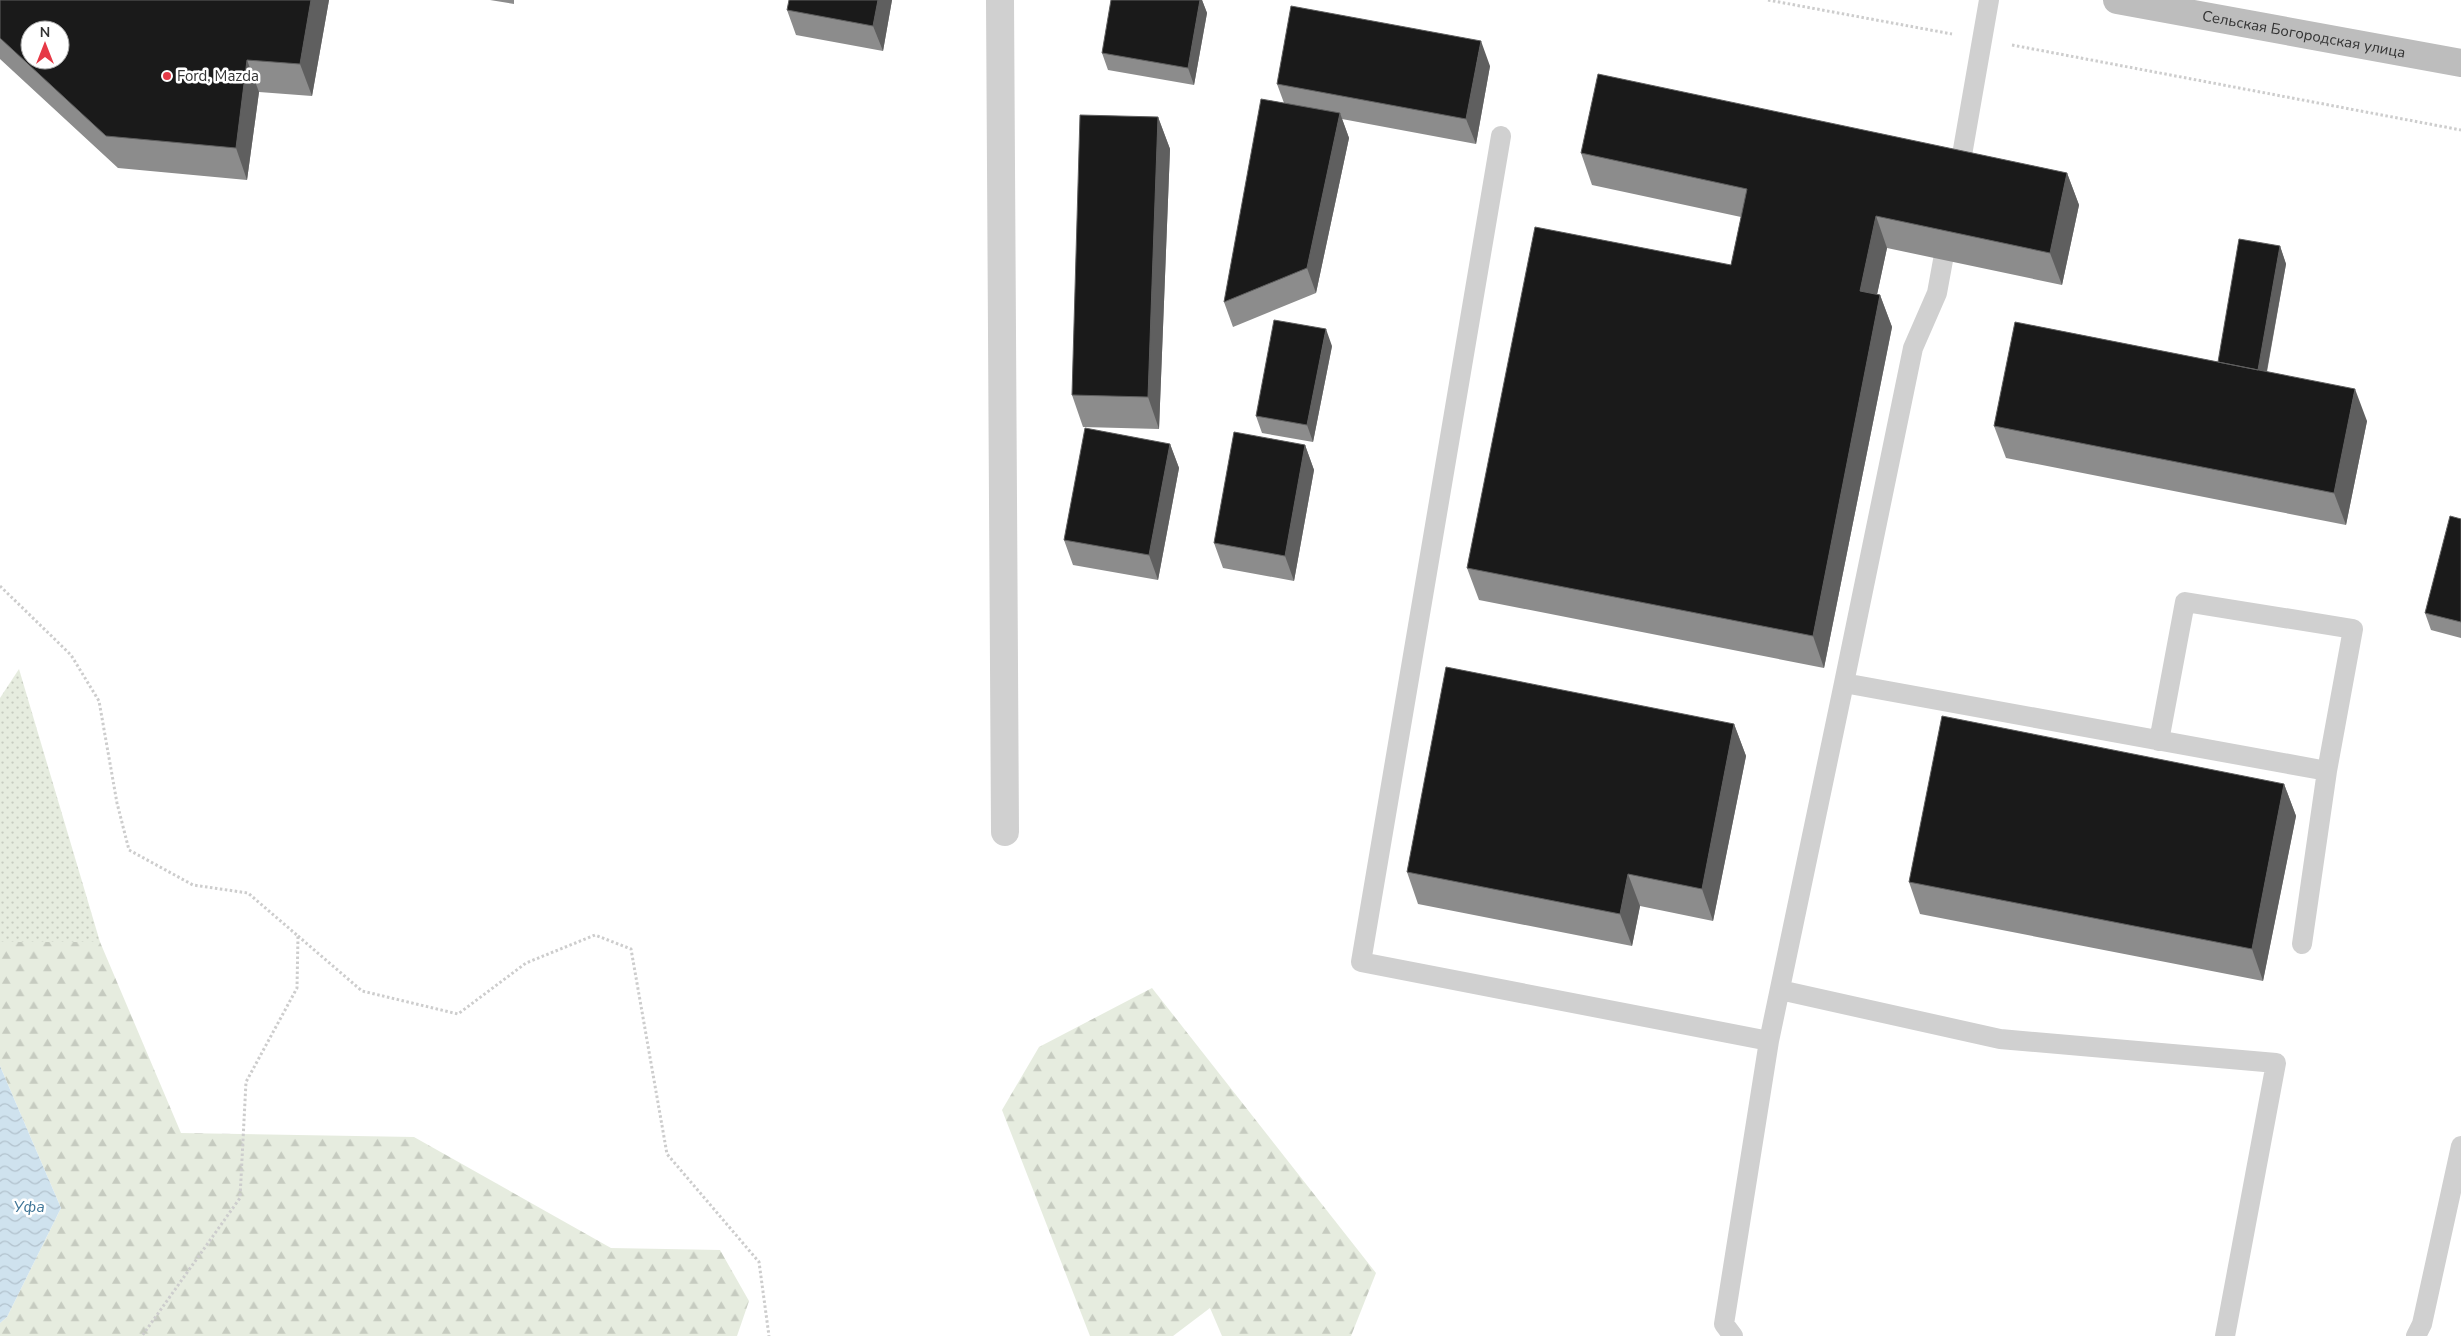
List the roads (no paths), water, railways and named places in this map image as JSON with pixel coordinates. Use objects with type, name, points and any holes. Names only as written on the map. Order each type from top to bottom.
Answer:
[{"type":"main road","name":"Сельская Богородская улица","points":[[2117,0],[2461,63]]},
{"type":"street","points":[[1000,0],[1005,832]]},
{"type":"lane","points":[[1733,1336],[1724,1324],[1769,1041],[1913,348],[1937,293],[1989,0]]},
{"type":"lane","points":[[1501,136],[1361,962],[1769,1041]]},
{"type":"lane","points":[[2159,741],[2185,602],[2353,629],[2327,771],[2302,944]]},
{"type":"lane","points":[[1844,683],[2327,771]]},
{"type":"lane","points":[[1780,990],[2000,1039],[2276,1063],[2226,1336]]},
{"type":"lane","points":[[2416,1336],[2422,1324],[2461,1146]]},
{"type":"water","name":"Уфа","points":[[0,1066],[61,1208],[7,1317],[0,1323]]},
{"type":"place","name":"Ford, Mazda","points":[[167,76]]}]
